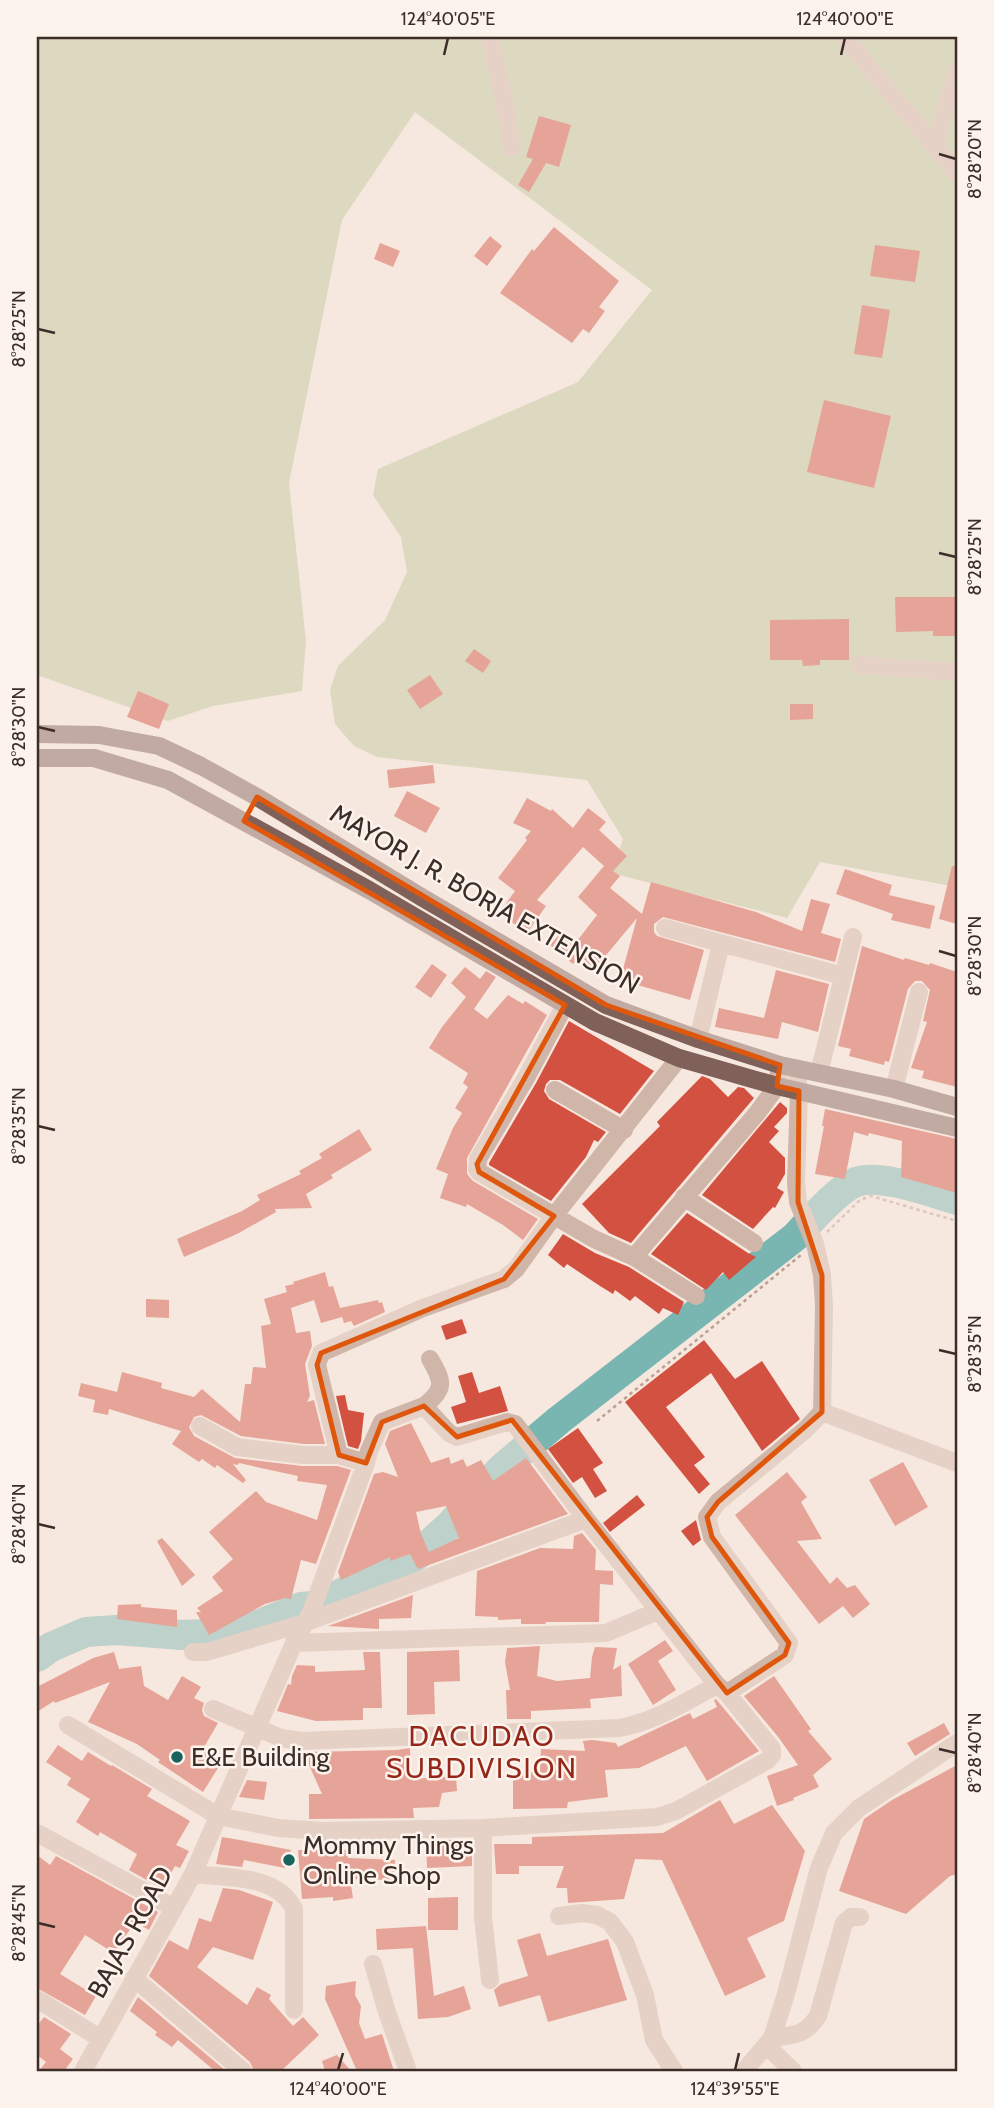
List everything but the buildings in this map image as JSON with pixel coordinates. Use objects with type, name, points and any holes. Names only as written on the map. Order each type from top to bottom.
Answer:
[{"type":"main road","name":"MAYOR J. R. BORJA EXTENSION","points":[[37,734],[99,735],[159,746],[257,796],[468,925],[606,1004],[698,1039],[788,1067],[894,1089],[957,1107]]},
{"type":"main road","name":"MAYOR J. R. BORJA EXTENSION","points":[[37,758],[94,758],[168,780],[369,890],[595,1022],[679,1058],[777,1086],[957,1128]]},
{"type":"main road","points":[[244,821],[257,796]]},
{"type":"main road","points":[[595,1022],[606,1004]]},
{"type":"street","points":[[490,37],[507,115],[511,148]]},
{"type":"street","points":[[844,37],[957,173]]},
{"type":"street","points":[[935,144],[957,71]]},
{"type":"street","points":[[859,665],[957,672]]},
{"type":"street","points":[[665,928],[843,975]]},
{"type":"street","points":[[819,1073],[853,937]]},
{"type":"street","points":[[698,1039],[721,944]]},
{"type":"street","points":[[894,1089],[919,992]]},
{"type":"street","points":[[565,1005],[477,1164],[479,1172],[594,1238],[634,1256],[696,1296]]},
{"type":"street","points":[[339,1455],[317,1365],[321,1353],[423,1308],[504,1279],[516,1269],[554,1216],[679,1058]]},
{"type":"street","points":[[634,1256],[758,1112],[788,1067]]},
{"type":"street","points":[[213,1709],[281,1738],[323,1741],[618,1728],[646,1721],[722,1689],[785,1655],[789,1643],[712,1537],[707,1517],[718,1502],[805,1430],[822,1412],[822,1275],[800,1212],[796,1183],[799,1091],[788,1067]]},
{"type":"street","points":[[555,1090],[624,1130]]},
{"type":"street","points":[[684,1196],[754,1243]]},
{"type":"street","points":[[68,1725],[218,1816],[278,1828],[324,1831],[483,1828],[657,1817],[676,1811],[768,1760],[772,1749],[658,1611],[511,1422],[457,1437],[449,1433],[424,1406],[438,1395],[440,1385],[430,1359]]},
{"type":"street","name":"BAJAS ROAD","points":[[83,2071],[193,1874],[310,1612],[382,1422],[424,1406]]},
{"type":"street","points":[[822,1412],[957,1463]]},
{"type":"street","points":[[200,1426],[237,1447],[303,1455],[339,1455],[366,1463]]},
{"type":"street","points":[[193,1652],[217,1649],[310,1612],[586,1519]]},
{"type":"street","points":[[295,1643],[606,1633],[658,1611]]},
{"type":"street","points":[[744,2071],[769,2042],[786,1994],[819,1868],[834,1833],[859,1808],[957,1744]]},
{"type":"street","points":[[483,1828],[484,1917],[490,1980]]},
{"type":"street","points":[[40,1834],[174,1908]]},
{"type":"street","points":[[193,1874],[264,1883],[288,1897],[294,1909],[294,2010]]},
{"type":"street","points":[[559,1916],[582,1913],[597,1916],[610,1922],[625,1942],[645,1995],[654,2040],[674,2071]]},
{"type":"street","points":[[769,2042],[798,2035],[811,2027],[818,2016],[844,1923],[851,1917],[860,1917]]},
{"type":"street","points":[[373,1964],[408,2071]]},
{"type":"street","points":[[134,1978],[243,2071]]},
{"type":"street","points":[[37,1999],[101,2039]]},
{"type":"street","points":[[769,2042],[793,2071]]},
{"type":"path","points":[[597,1421],[811,1238],[860,1200],[872,1196],[957,1221]]},
{"type":"highlighted area","points":[[257,797],[606,1005],[780,1065],[777,1086],[799,1091],[798,1202],[822,1275],[822,1412],[718,1502],[707,1517],[712,1537],[789,1643],[785,1655],[727,1693],[512,1420],[457,1437],[424,1406],[382,1422],[366,1463],[339,1455],[317,1365],[321,1353],[504,1279],[554,1216],[479,1172],[477,1164],[565,1005],[244,821]]},
{"type":"green space","points":[[37,37],[957,37],[957,887],[820,862],[787,918],[611,873],[623,839],[587,780],[377,757],[354,746],[335,724],[330,690],[338,666],[385,620],[407,572],[401,537],[373,495],[378,469],[578,382],[652,290],[415,112],[342,220],[289,483],[306,641],[302,691],[213,706],[168,721],[37,675]]},
{"type":"waterway","points":[[37,1657],[51,1647],[86,1632],[116,1630],[182,1635],[238,1633],[301,1607],[325,1605],[340,1594],[416,1556],[450,1525],[501,1469],[559,1420],[795,1237],[841,1191],[856,1182],[879,1180],[957,1200]]},
{"type":"place","name":"E&E Building","points":[[177,1757]]},
{"type":"place","name":"Mommy Things Online Shop","points":[[289,1860]]},
{"type":"district","name":"DACUDAO SUBDIVISION","points":[[482,1752]]}]
